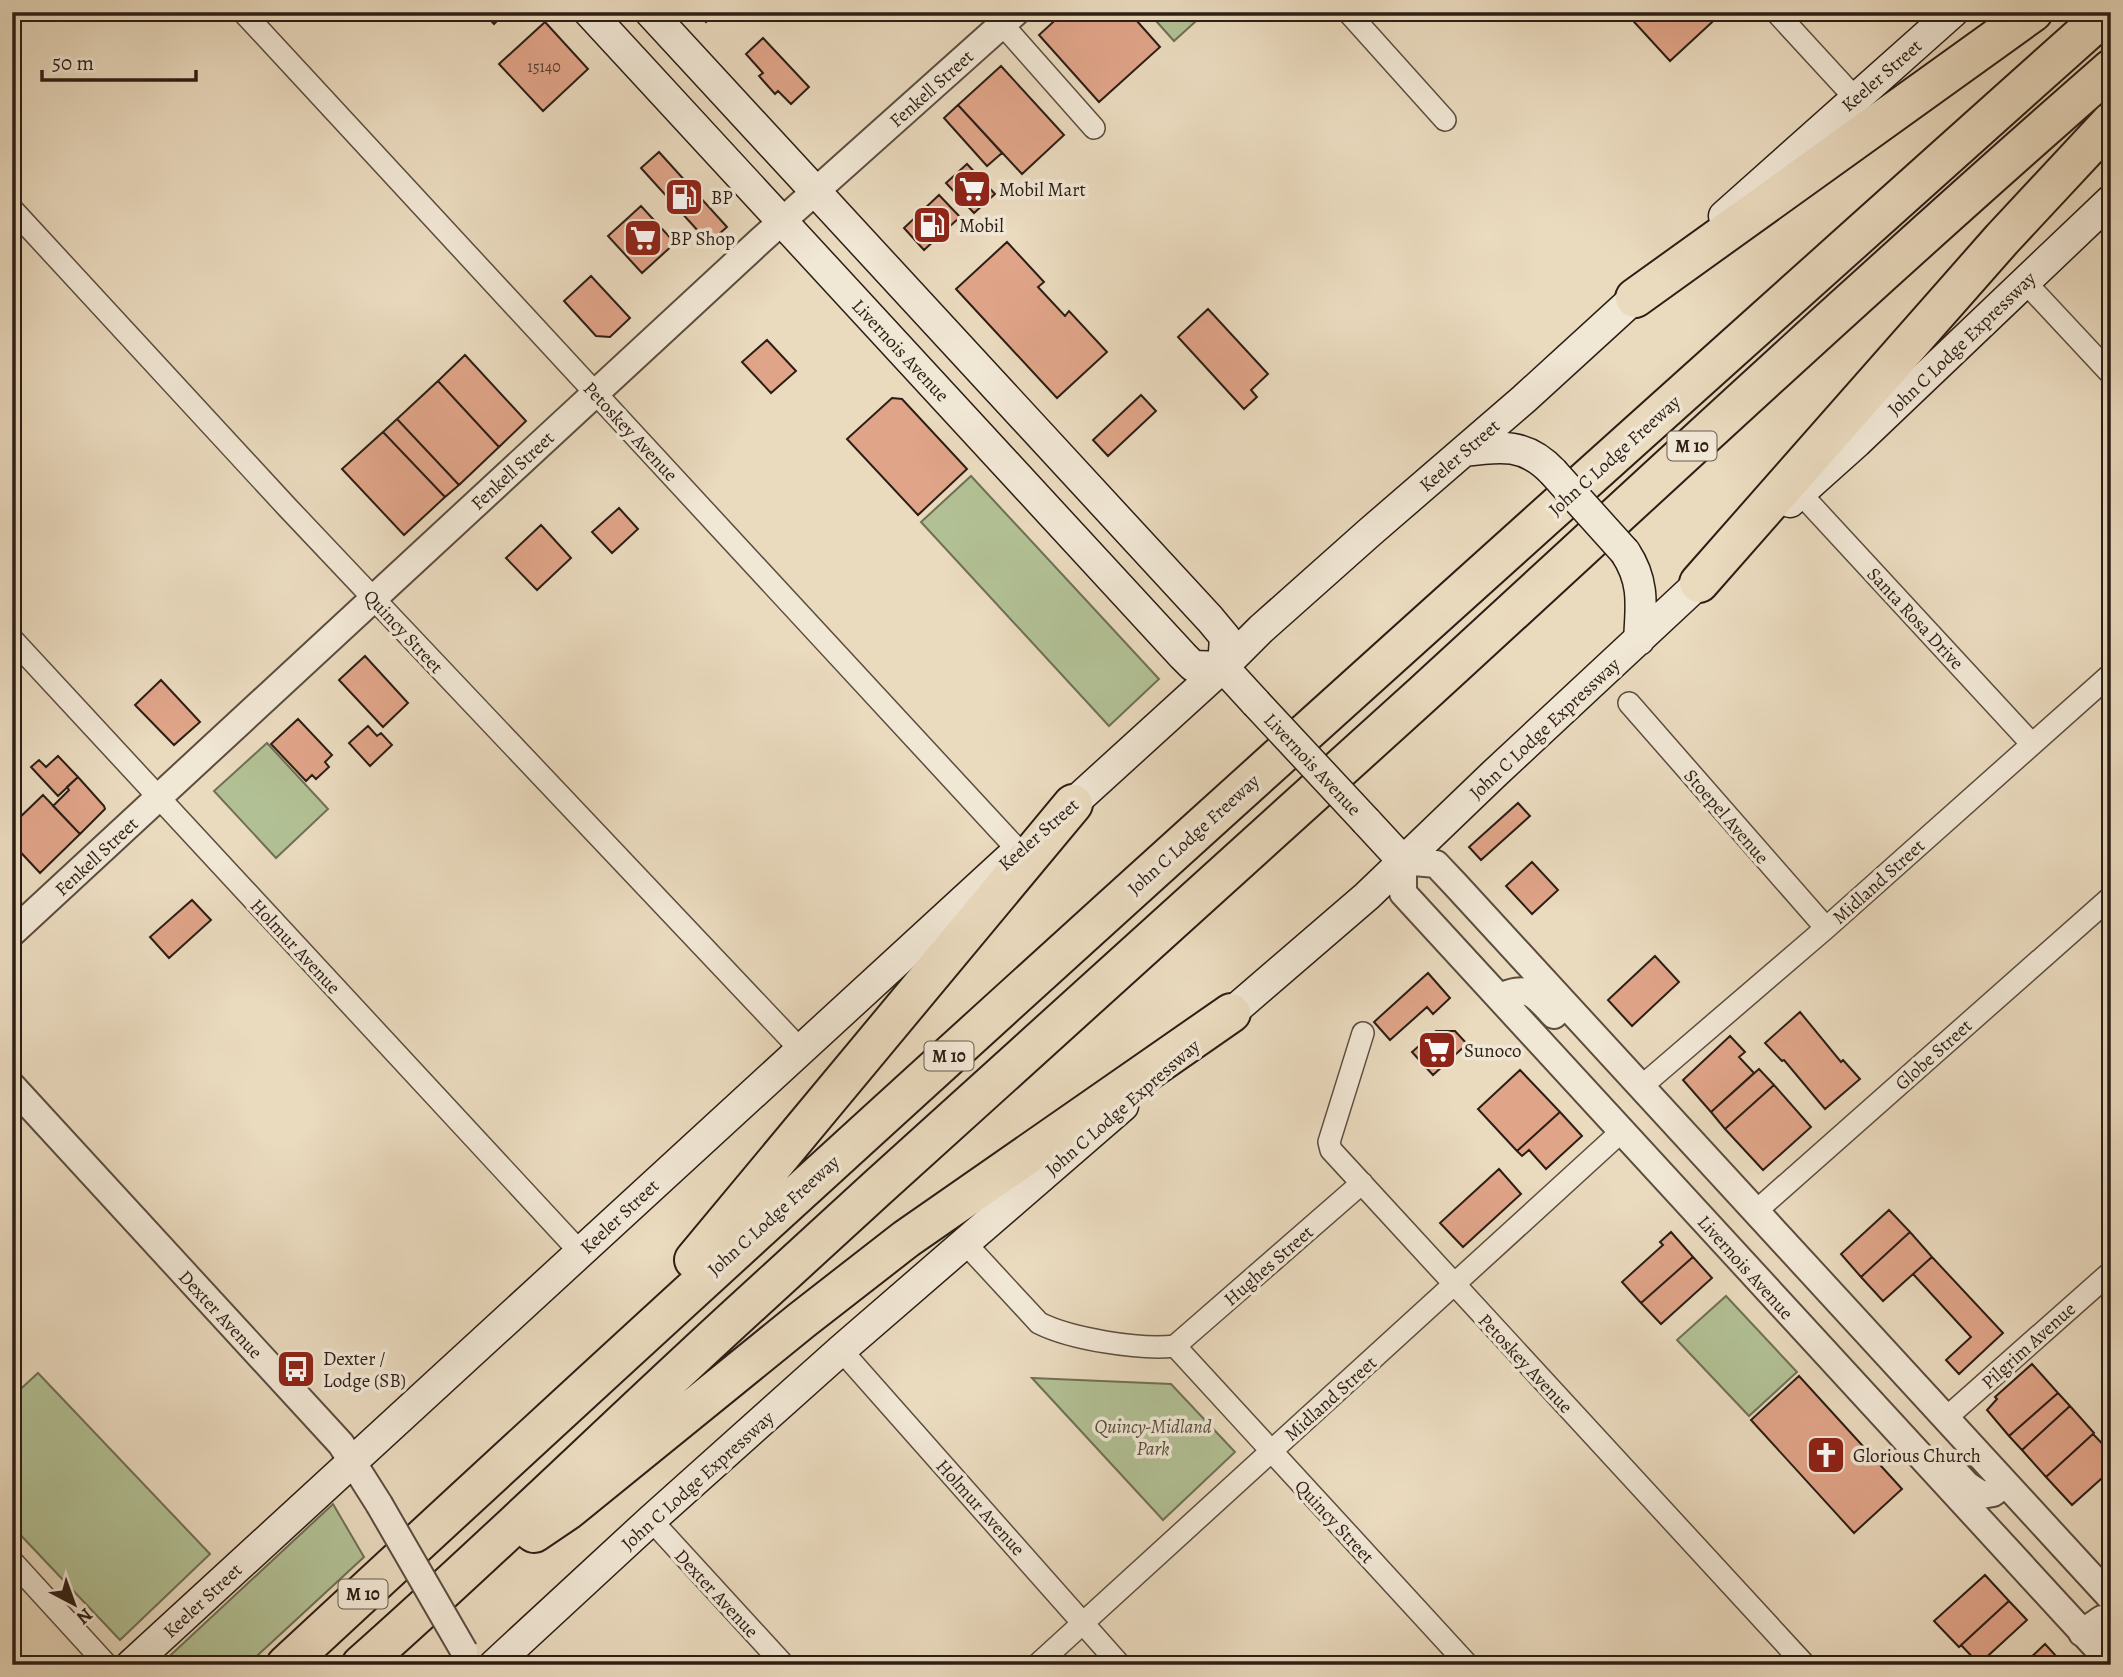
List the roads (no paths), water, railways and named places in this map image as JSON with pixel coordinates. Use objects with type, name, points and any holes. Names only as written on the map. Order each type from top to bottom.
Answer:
[{"type":"highway","points":[[1635,298],[2033,12]]},
{"type":"highway","name":"John C Lodge Freeway","points":[[286,1665],[557,1413],[1342,699],[2108,12]]},
{"type":"highway","name":"M 10","points":[[361,1665],[458,1580],[675,1373],[961,1111],[1443,675],[1962,199],[2111,69]]},
{"type":"highway","points":[[1699,583],[1992,249],[2111,122]]},
{"type":"highway","points":[[557,1413],[624,1332],[706,1247],[1073,804]]},
{"type":"highway","points":[[458,1580],[568,1510],[906,1239],[1231,1013]]},
{"type":"main road","name":"Livernois Avenue","points":[[589,12],[1193,666],[1223,667],[1403,861]]},
{"type":"main road","points":[[650,12],[1225,637],[1223,667]]},
{"type":"main road","name":"Keeler Street","points":[[131,1665],[800,1049],[1223,667],[1261,629],[1464,451],[1953,12]]},
{"type":"main road","name":"John C Lodge Expressway","points":[[494,1665],[650,1520],[841,1350],[1354,907],[1699,583],[1857,442],[2111,200]]},
{"type":"main road","points":[[837,280],[900,325],[1059,499],[1071,504],[1090,490]]},
{"type":"main road","points":[[1464,451],[1489,447],[1527,452],[1540,458],[1553,472],[1625,552],[1635,567],[1640,582],[1639,640]]},
{"type":"street","name":"Petoskey Avenue","points":[[243,12],[1018,850]]},
{"type":"street","points":[[1348,12],[1445,120]]},
{"type":"street","points":[[1776,12],[1855,98]]},
{"type":"street","name":"Fenkell Street","points":[[12,933],[783,221],[1009,18]]},
{"type":"street","points":[[1009,18],[1094,128]]},
{"type":"street","name":"Quincy Street","points":[[12,209],[373,598],[800,1049]]},
{"type":"street","points":[[2025,282],[2111,374]]},
{"type":"street","name":"Santa Rosa Drive","points":[[1800,493],[2032,744]]},
{"type":"street","name":"Holmur Avenue","points":[[12,639],[580,1252]]},
{"type":"street","name":"Midland Street","points":[[1642,1086],[1826,928],[2111,674]]},
{"type":"street","name":"Stoepel Avenue","points":[[1629,703],[1826,928]]},
{"type":"street","points":[[1403,861],[1436,864],[2111,1598]]},
{"type":"street","name":"Livernois Avenue","points":[[1403,861],[1403,892],[2111,1663]]},
{"type":"street","name":"Globe Street","points":[[1755,1212],[2111,897]]},
{"type":"street","points":[[1499,997],[1514,991],[1525,990],[1533,993],[1638,1106],[1703,1154]]},
{"type":"street","name":"Petoskey Avenue","points":[[1363,1033],[1329,1142],[1331,1150],[1805,1665]]},
{"type":"street","name":"Dexter Avenue","points":[[12,1086],[341,1444],[469,1658]]},
{"type":"street","name":"Midland Street","points":[[1037,1665],[1622,1131]]},
{"type":"street","name":"Hughes Street","points":[[1175,1346],[1362,1183]]},
{"type":"street","points":[[965,1242],[1039,1323],[1053,1331],[1118,1343],[1161,1348],[1175,1346]]},
{"type":"street","name":"Pilgrim Avenue","points":[[1946,1418],[2111,1272]]},
{"type":"street","points":[[1802,1329],[1868,1378],[1976,1492],[1988,1495],[2005,1482]]},
{"type":"street","name":"Quincy Street","points":[[1175,1346],[1468,1665]]},
{"type":"street","name":"Holmur Avenue","points":[[841,1350],[1120,1665]]},
{"type":"street","name":"Dexter Avenue","points":[[650,1520],[784,1665]]},
{"type":"street","points":[[12,1561],[107,1665]]},
{"type":"street","points":[[2082,1633],[2102,1619],[2111,1623]]},
{"type":"place","name":"Mobil Mart","points":[[972,189]]},
{"type":"place","name":"BP","points":[[684,197]]},
{"type":"place","name":"Mobil","points":[[932,225]]},
{"type":"place","name":"BP Shop","points":[[643,238]]},
{"type":"place","name":"Sunoco","points":[[1437,1050]]},
{"type":"place","name":"Dexter / Lodge (SB)","points":[[296,1369]]},
{"type":"place","name":"Glorious Church","points":[[1826,1455]]},
{"type":"park label","name":"Quincy-Midland Park","points":[[1153,1437]]}]
